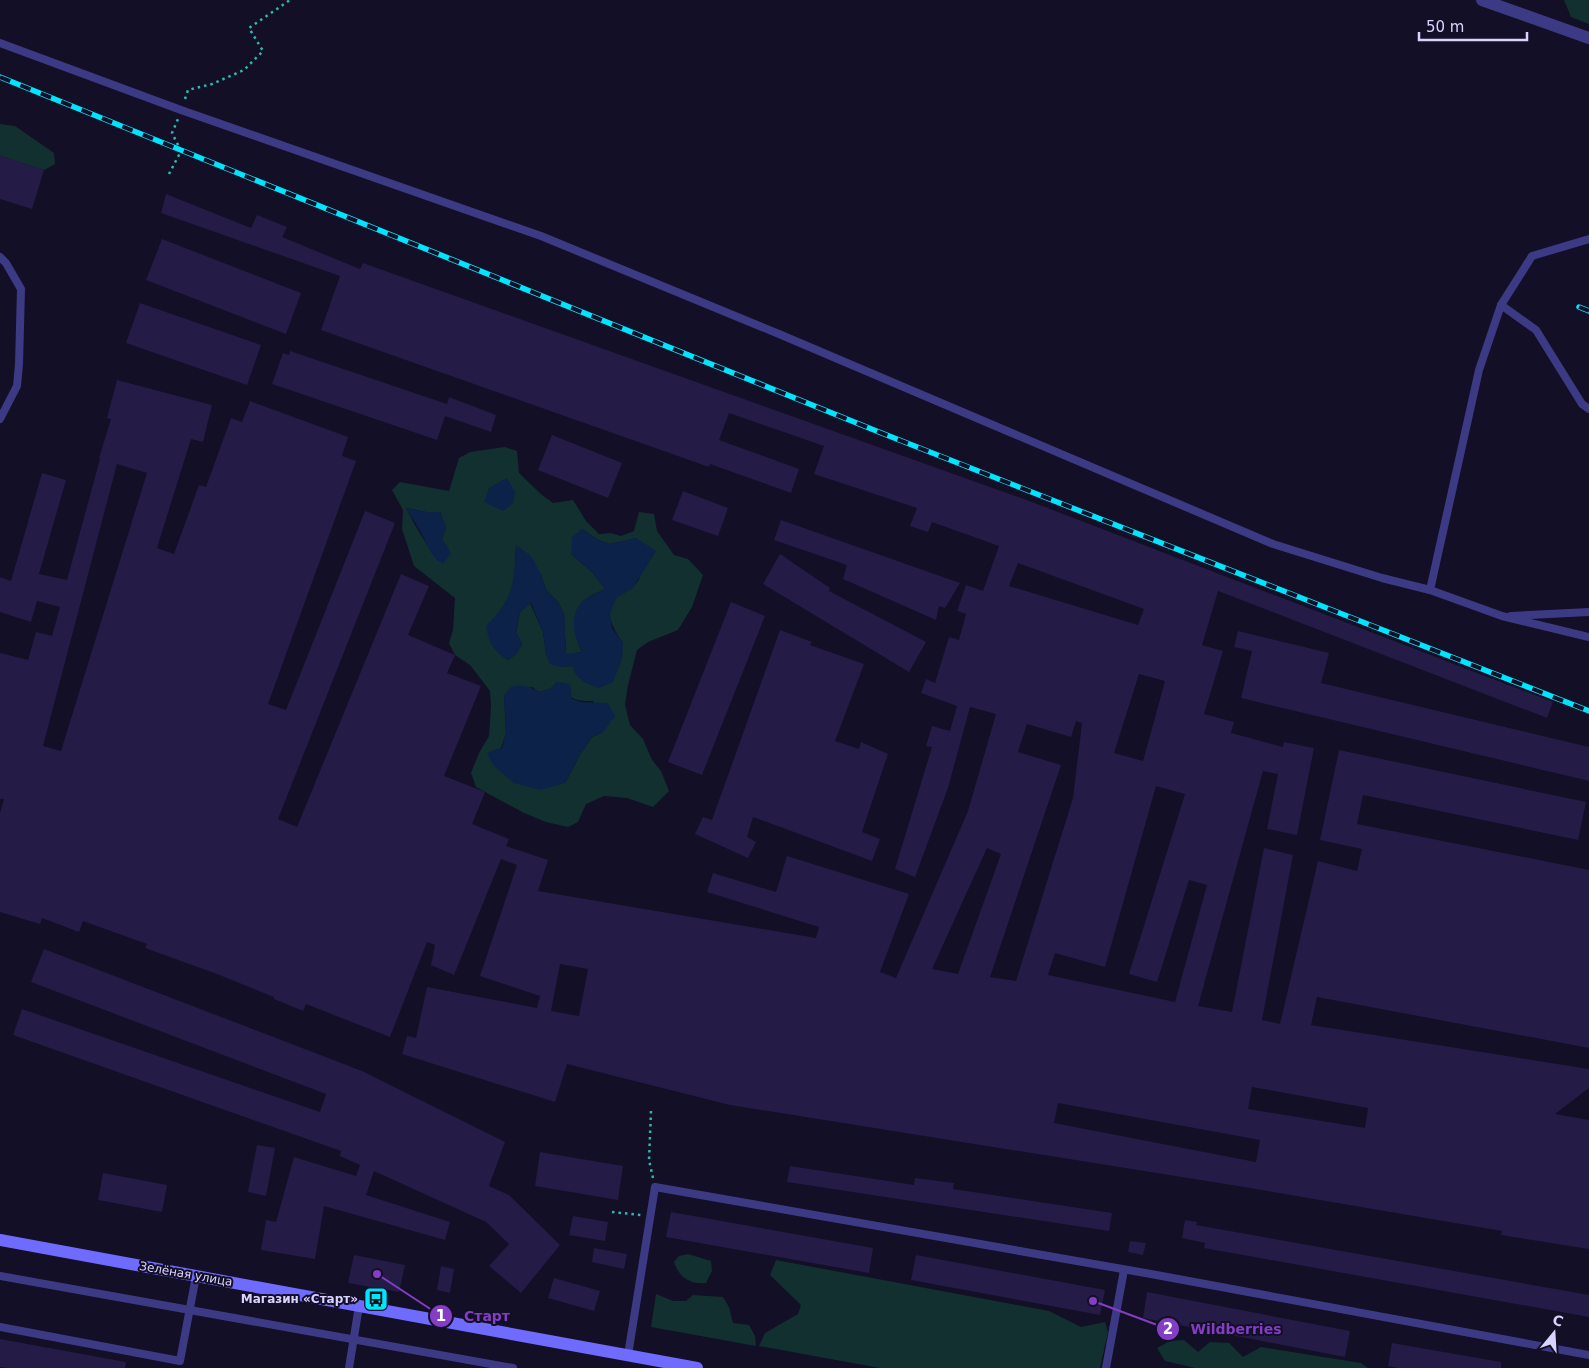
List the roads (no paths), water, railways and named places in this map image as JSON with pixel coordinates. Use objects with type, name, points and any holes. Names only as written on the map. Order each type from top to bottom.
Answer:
[{"type":"main road","name":"Зелёная улица","points":[[0,1240],[697,1368]]},
{"type":"street","points":[[1482,0],[1589,38]]},
{"type":"lane","points":[[0,43],[181,110],[541,236],[788,337],[1273,544],[1382,578],[1430,590],[1502,616],[1589,637]]},
{"type":"lane","points":[[1430,590],[1480,370],[1501,305],[1532,256],[1589,239]]},
{"type":"lane","points":[[0,257],[6,263],[21,288],[17,386],[0,419]]},
{"type":"lane","points":[[1501,305],[1536,330],[1582,404],[1589,409]]},
{"type":"lane","points":[[1502,616],[1589,612]]},
{"type":"lane","points":[[628,1356],[655,1186],[1589,1355]]},
{"type":"lane","points":[[1106,1368],[1124,1270]]},
{"type":"lane","points":[[0,1276],[513,1368]]},
{"type":"lane","points":[[0,1327],[180,1361],[196,1276]]},
{"type":"lane","points":[[348,1368],[359,1306]]},
{"type":"lane","points":[[170,1368],[172,1359]]},
{"type":"water","points":[[507,478],[515,492],[513,503],[503,511],[484,502],[489,488]]},
{"type":"water","points":[[405,508],[426,512],[440,512],[446,528],[442,538],[451,553],[443,564],[432,554],[417,525]]},
{"type":"water","points":[[582,529],[602,542],[608,543],[636,538],[656,551],[633,588],[616,598],[610,613],[612,628],[623,643],[622,659],[613,682],[599,688],[579,678],[573,666],[561,667],[550,664],[546,654],[543,632],[531,603],[520,612],[516,632],[522,644],[516,654],[508,660],[492,646],[486,626],[502,607],[511,589],[516,545],[531,556],[541,574],[546,590],[558,602],[564,614],[566,654],[582,652],[574,627],[577,608],[583,601],[605,589],[593,573],[571,554],[572,537]]},
{"type":"water","points":[[557,682],[570,684],[572,699],[581,702],[608,703],[615,716],[603,732],[592,737],[565,783],[541,790],[514,783],[493,765],[487,753],[502,748],[506,733],[504,695],[511,687],[525,686],[539,692],[550,689]]},
{"type":"railway","points":[[0,77],[879,432],[1589,711]]},
{"type":"railway","points":[[1579,307],[1589,311]]},
{"type":"place","name":"Старт","points":[[377,1274]]},
{"type":"place","name":"Магазин «Старт»","points":[[376,1299]]},
{"type":"place","name":"Wildberries","points":[[1093,1301]]}]
